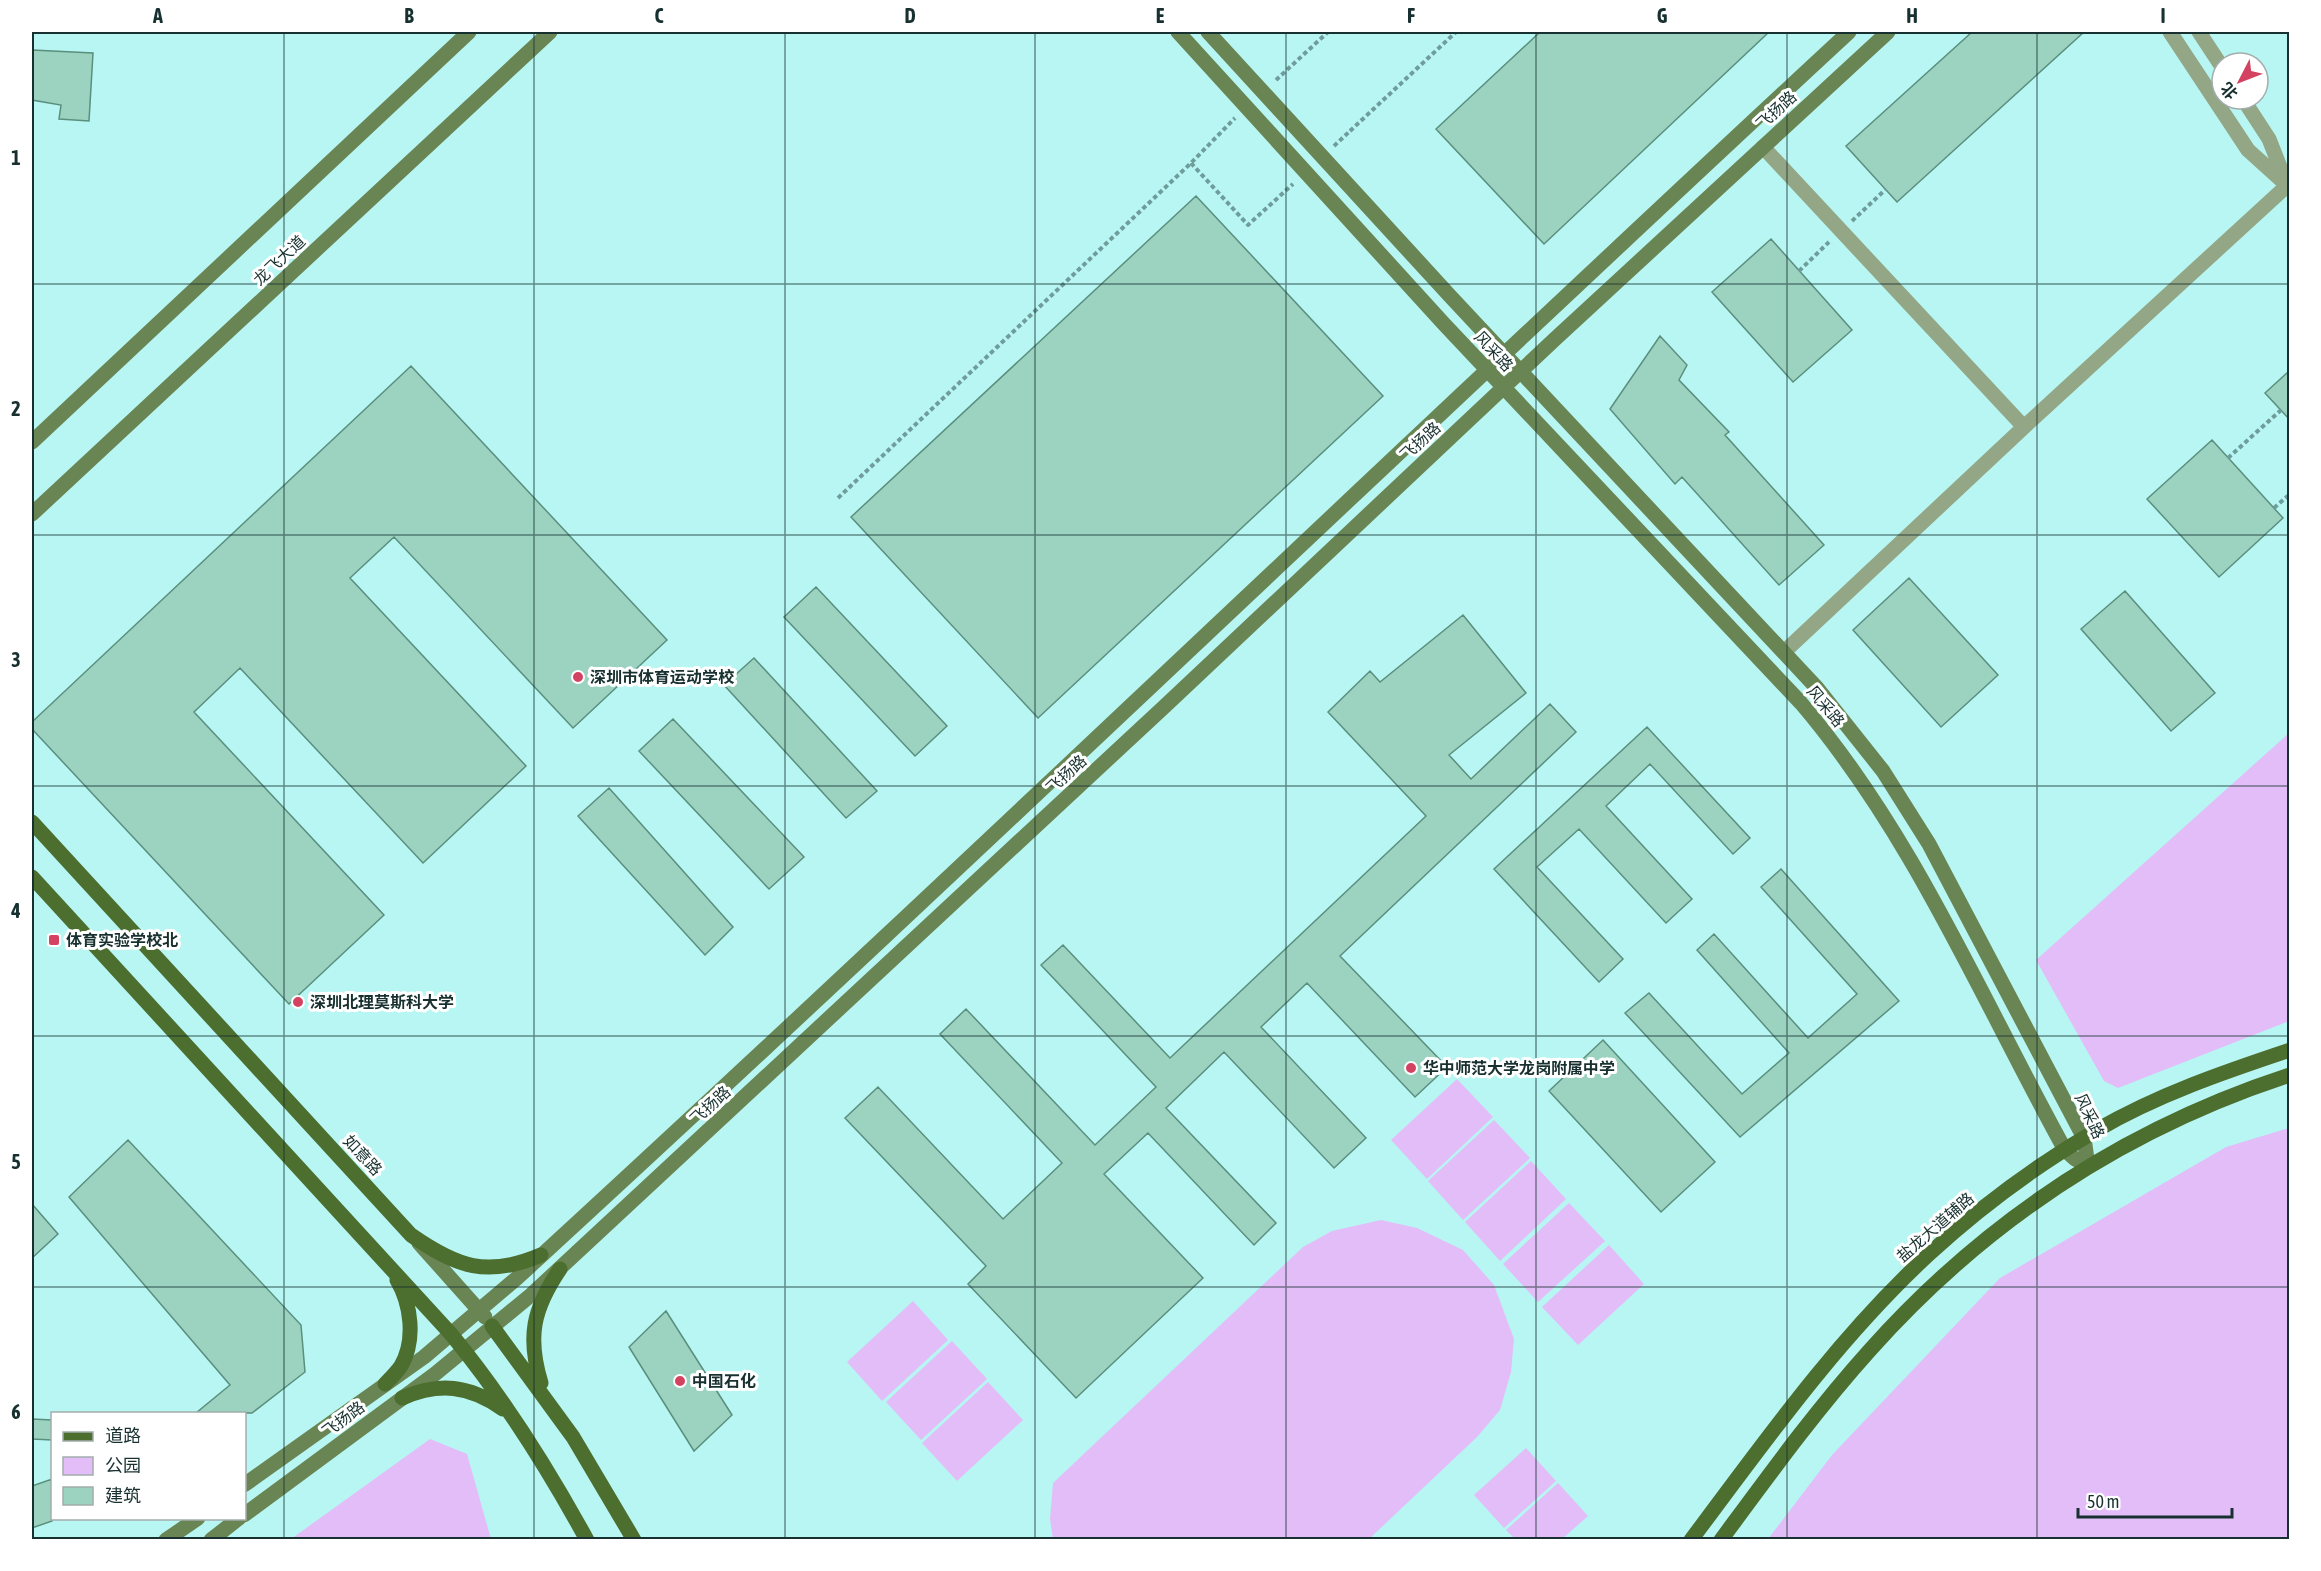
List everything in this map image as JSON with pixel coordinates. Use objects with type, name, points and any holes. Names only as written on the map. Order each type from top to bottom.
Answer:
[{"type":"main road","name":"如意路","points":[[32,822],[411,1235]]},
{"type":"main road","points":[[32,877],[451,1334],[511,1414],[587,1539]]},
{"type":"main road","name":"盐龙大道辅路","points":[[1690,1539],[1802,1393],[1894,1289],[1967,1220],[2020,1180],[2084,1138],[2149,1104],[2226,1072],[2289,1050]]},
{"type":"main road","points":[[1721,1539],[1817,1411],[1905,1312],[1991,1236],[2048,1192],[2144,1134],[2234,1093],[2289,1075]]},
{"type":"main road","points":[[411,1235],[440,1255],[481,1267],[520,1264],[541,1255]]},
{"type":"main road","points":[[386,1261],[400,1286],[409,1310],[410,1334],[408,1352],[386,1384]]},
{"type":"main road","points":[[544,1395],[533,1347],[534,1328],[537,1309],[560,1269]]},
{"type":"main road","name":"如意路","points":[[492,1326],[544,1395],[594,1470],[634,1539]]},
{"type":"main road","points":[[402,1398],[436,1387],[455,1388],[490,1400],[511,1414]]},
{"type":"street","points":[[32,442],[469,32]]},
{"type":"street","name":"龙飞大道","points":[[32,514],[550,32]]},
{"type":"street","name":"风采路","points":[[1178,32],[1486,369],[1800,703],[1843,755],[1910,857],[2065,1150],[2088,1166]]},
{"type":"street","name":"风采路","points":[[1208,32],[1520,372],[1784,652],[1844,719],[1904,803],[1929,844],[2084,1138],[2088,1166]]},
{"type":"street","name":"飞扬路","points":[[246,1484],[424,1356],[541,1255],[1150,687],[1503,353],[1849,32]]},
{"type":"street","name":"飞扬路","points":[[246,1514],[464,1350],[560,1269],[1165,706],[1503,387],[1888,32]]},
{"type":"street","points":[[2170,32],[2248,150],[2289,185]]},
{"type":"street","points":[[2199,32],[2211,51]]},
{"type":"street","points":[[2250,111],[2269,139],[2289,185]]},
{"type":"street","points":[[1763,147],[2024,427]]},
{"type":"street","points":[[1784,652],[2024,427],[2289,185]]},
{"type":"street","name":"如意路","points":[[411,1235],[492,1326]]},
{"type":"street","points":[[166,1539],[195,1520]]},
{"type":"street","points":[[211,1539],[236,1520]]},
{"type":"path","points":[[1290,67],[1328,32]]},
{"type":"path","points":[[1346,135],[1456,32]]},
{"type":"path","points":[[838,498],[1191,163],[1224,128]]},
{"type":"path","points":[[1191,163],[1248,225],[1283,193]]},
{"type":"path","points":[[2228,458],[2281,410]]},
{"type":"path","points":[[2274,508],[2289,494]]},
{"type":"green space","points":[[2289,733],[2289,1021],[2118,1088],[2104,1081],[2036,960]]},
{"type":"green space","points":[[1457,1079],[1493,1117],[1427,1179],[1391,1140]]},
{"type":"green space","points":[[1494,1120],[1530,1158],[1463,1220],[1428,1181]]},
{"type":"green space","points":[[2289,1128],[2289,1539],[1768,1539],[1832,1455],[2000,1278],[2226,1147]]},
{"type":"green space","points":[[1531,1161],[1566,1199],[1500,1261],[1465,1222]]},
{"type":"green space","points":[[1569,1203],[1605,1241],[1538,1302],[1503,1264]]},
{"type":"green space","points":[[1381,1220],[1417,1228],[1463,1250],[1494,1285],[1514,1339],[1511,1372],[1500,1410],[1477,1437],[1369,1539],[1053,1539],[1050,1519],[1053,1483],[1303,1247],[1332,1231]]},
{"type":"green space","points":[[1609,1245],[1644,1284],[1578,1345],[1542,1307]]},
{"type":"green space","points":[[913,1301],[948,1340],[882,1401],[847,1362]]},
{"type":"green space","points":[[952,1341],[987,1379],[921,1440],[886,1402]]},
{"type":"green space","points":[[988,1382],[1023,1420],[957,1481],[922,1443]]},
{"type":"green space","points":[[430,1439],[467,1454],[491,1539],[291,1539]]},
{"type":"green space","points":[[1526,1448],[1556,1481],[1504,1528],[1474,1495]]},
{"type":"green space","points":[[1558,1483],[1588,1516],[1562,1539],[1515,1539],[1506,1530]]},
{"type":"building","points":[[1540,32],[1769,32],[1544,244],[1436,129]]},
{"type":"building","points":[[1972,32],[2084,32],[1897,202],[1846,146]]},
{"type":"building","points":[[32,50],[93,53],[89,121],[59,119],[61,105],[32,100]]},
{"type":"building","points":[[1196,196],[1383,396],[1038,718],[851,517]]},
{"type":"building","points":[[1771,239],[1852,330],[1793,382],[1712,292]]},
{"type":"building","points":[[1660,336],[1687,365],[1679,380],[1729,432],[1725,435],[1824,545],[1779,585],[1682,477],[1675,484],[1610,409]]},
{"type":"building","points":[[411,366],[667,640],[573,728],[394,537],[350,578],[526,766],[423,863],[240,668],[194,712],[384,915],[289,1004],[32,729],[32,722]]},
{"type":"building","points":[[2289,371],[2289,419],[2265,393]]},
{"type":"building","points":[[2212,440],[2283,518],[2219,577],[2147,499]]},
{"type":"building","points":[[1909,578],[1998,675],[1941,727],[1853,630]]},
{"type":"building","points":[[816,587],[947,726],[915,756],[784,617]]},
{"type":"building","points":[[2125,591],[2215,693],[2171,731],[2081,629]]},
{"type":"building","points":[[1463,615],[1526,693],[1449,755],[1471,779],[1550,704],[1576,732],[1340,956],[1447,1067],[1415,1097],[1307,983],[1261,1027],[1366,1138],[1334,1168],[1224,1052],[1166,1108],[1276,1223],[1254,1245],[1148,1133],[1104,1174],[1203,1278],[1076,1398],[968,1284],[986,1266],[845,1118],[878,1087],[1003,1219],[1062,1163],[940,1034],[966,1009],[1095,1145],[1156,1087],[1041,965],[1063,945],[1170,1058],[1426,816],[1328,712],[1370,671],[1380,682]]},
{"type":"building","points":[[754,658],[877,791],[846,818],[724,685]]},
{"type":"building","points":[[673,719],[804,857],[769,889],[639,751]]},
{"type":"building","points":[[1647,727],[1750,838],[1733,854],[1650,764],[1606,806],[1692,899],[1666,923],[1579,829],[1537,867],[1623,959],[1599,982],[1494,869]]},
{"type":"building","points":[[609,788],[733,927],[705,955],[578,816]]},
{"type":"building","points":[[1781,869],[1899,1001],[1740,1137],[1625,1013],[1649,993],[1742,1094],[1789,1053],[1697,950],[1714,934],[1808,1038],[1857,994],[1761,887]]},
{"type":"building","points":[[1603,1040],[1715,1162],[1661,1212],[1549,1091]]},
{"type":"building","points":[[128,1140],[301,1325],[305,1372],[252,1413],[197,1412],[230,1385],[69,1197]]},
{"type":"building","points":[[32,1204],[58,1234],[32,1258]]},
{"type":"building","name":"中国石化","points":[[666,1311],[732,1415],[694,1451],[629,1347]]},
{"type":"building","points":[[32,1419],[51,1420],[51,1440],[32,1439]]},
{"type":"building","points":[[51,1479],[52,1521],[32,1528],[32,1486]]},
{"type":"place","name":"深圳市体育运动学校","points":[[578,677]]},
{"type":"place","name":"体育实验学校北","points":[[54,940]]},
{"type":"place","name":"深圳北理莫斯科大学","points":[[298,1002]]},
{"type":"place","name":"华中师范大学龙岗附属中学","points":[[1411,1068]]},
{"type":"place","name":"中国石化","points":[[680,1381]]}]
